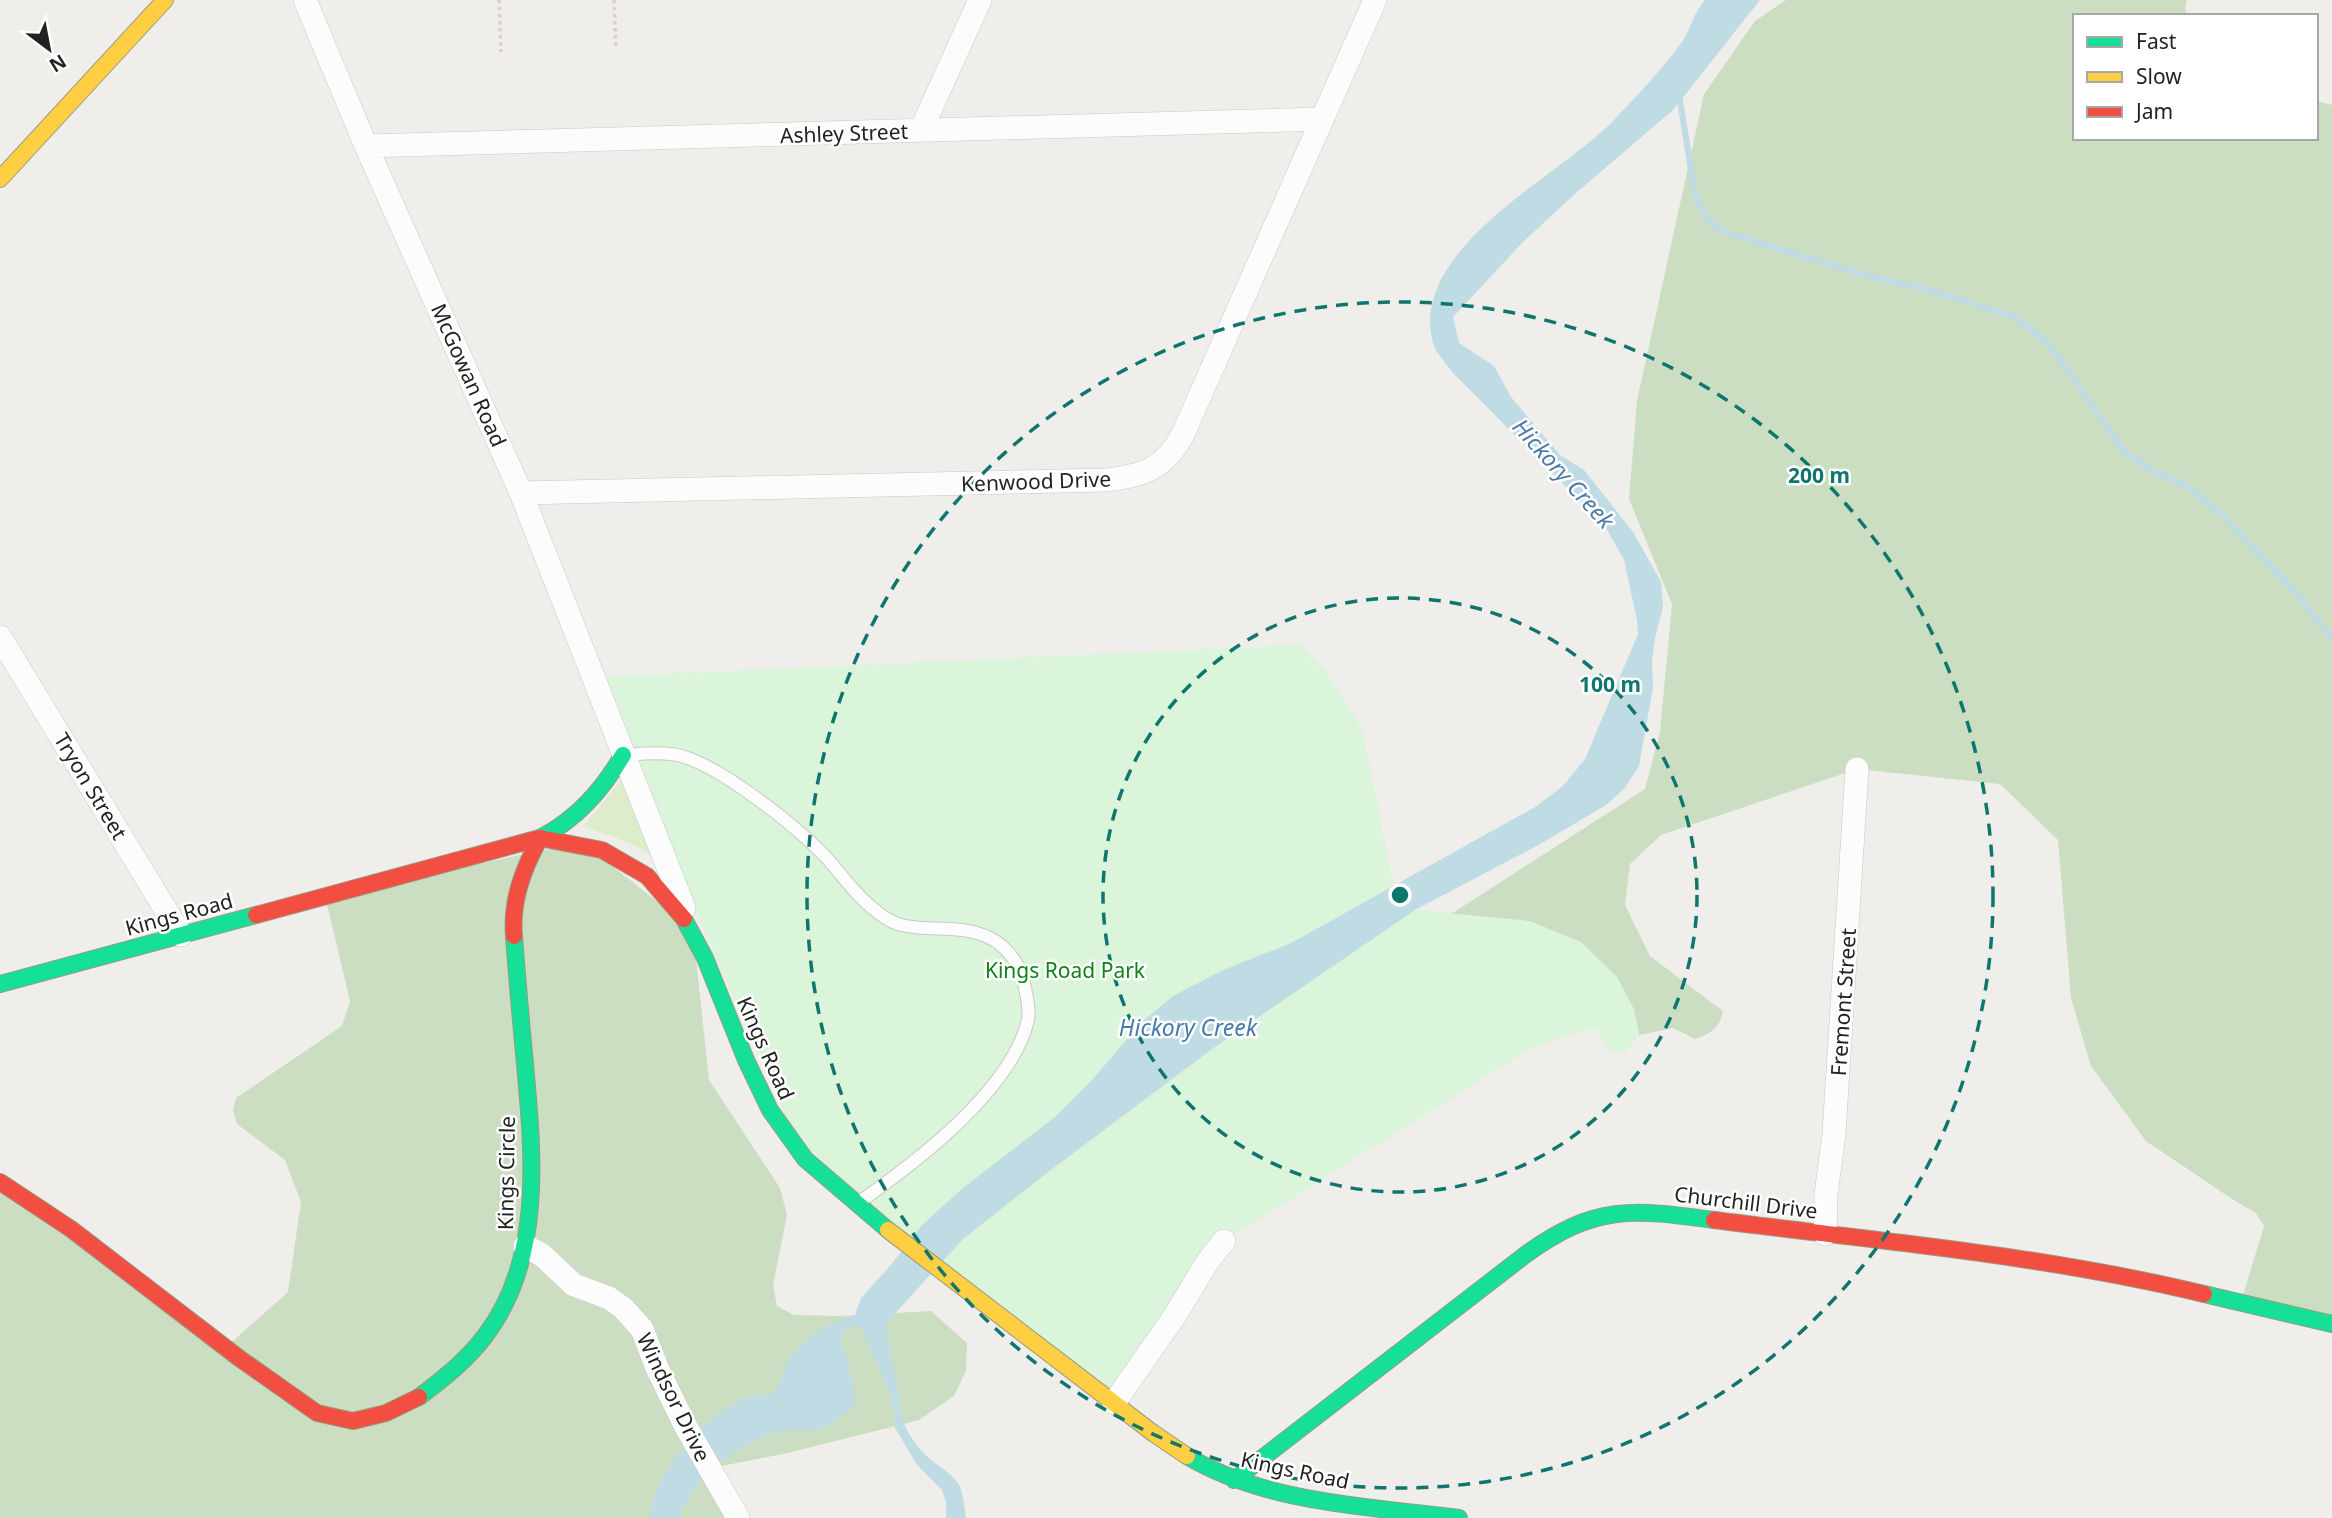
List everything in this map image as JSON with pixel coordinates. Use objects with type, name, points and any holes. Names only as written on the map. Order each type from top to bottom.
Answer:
[{"type":"street","points":[[0,179],[165,0]]},
{"type":"street","name":"McGowan Road","points":[[305,0],[366,146],[522,493],[622,755],[693,930]]},
{"type":"street","points":[[921,131],[981,0]]},
{"type":"street","name":"Kenwood Drive","points":[[522,493],[1105,480],[1128,478],[1155,468],[1175,448],[1182,434],[1376,0]]},
{"type":"street","name":"Ashley Street","points":[[366,146],[1323,120]]},
{"type":"street","name":"Tryon Street","points":[[0,637],[181,935]]},
{"type":"street","points":[[540,838],[576,817],[622,755]]},
{"type":"street","name":"Fremont Street","points":[[1825,1234],[1826,1194],[1834,1135],[1857,769]]},
{"type":"street","name":"Kings Road","points":[[0,984],[540,838],[561,839],[599,847],[639,868],[673,903],[693,930],[764,1099],[780,1128],[802,1156],[855,1205],[1149,1430],[1197,1462],[1234,1480],[1284,1492],[1376,1508],[1459,1518]]},
{"type":"street","name":"Kings Circle","points":[[0,1182],[71,1229],[282,1390],[317,1413],[353,1421],[386,1413],[418,1398],[452,1372],[486,1335],[508,1296],[525,1246],[530,1207],[531,1142],[512,917],[515,895],[528,860],[540,838]]},
{"type":"street","name":"Churchill Drive","points":[[1234,1480],[1546,1241],[1575,1224],[1597,1216],[1626,1212],[1661,1213],[1909,1245],[1978,1251],[2151,1281],[2332,1324]]},
{"type":"street","points":[[1114,1403],[1224,1241]]},
{"type":"street","name":"Windsor Drive","points":[[525,1246],[542,1255],[574,1285],[609,1298],[623,1308],[642,1329],[658,1370],[686,1427],[738,1518]]},
{"type":"lane","points":[[622,755],[671,754],[694,760],[772,809],[823,855],[867,904],[885,918],[901,925],[962,929],[991,938],[1016,962],[1025,981],[1029,1017],[1019,1045],[982,1099],[904,1171],[855,1205]]},
{"type":"path","points":[[499,0],[501,52]]},
{"type":"path","points":[[614,0],[616,48]]},
{"type":"green space","points":[[1786,0],[2187,0],[2185,8],[2187,14],[2073,14],[2073,140],[2318,140],[2318,102],[2332,105],[2332,1324],[2241,1302],[2264,1226],[2256,1213],[2146,1141],[2091,1066],[2071,998],[2058,840],[2000,784],[1857,769],[1661,835],[1630,864],[1625,905],[1650,956],[1723,1011],[1714,1030],[1695,1039],[1673,1028],[1639,1035],[1634,1009],[1451,914],[1645,789],[1660,732],[1672,604],[1629,499],[1637,401],[1704,94],[1755,21]]},
{"type":"green space","name":"Kings Road Park","points":[[1300,645],[1326,672],[1362,729],[1394,886],[1415,910],[1530,921],[1581,942],[1617,977],[1634,1009],[1639,1035],[1626,1052],[1611,1052],[1596,1028],[1553,1040],[1522,1054],[1224,1241],[1114,1403],[802,1156],[594,677]]},
{"type":"green space","points":[[622,779],[658,860],[622,840],[583,827]]},
{"type":"green space","points":[[582,842],[693,930],[709,1080],[780,1188],[787,1215],[773,1285],[777,1306],[794,1315],[840,1316],[931,1311],[967,1343],[966,1371],[954,1396],[919,1420],[788,1453],[706,1469],[735,1518],[0,1518],[0,1189],[226,1347],[288,1292],[301,1202],[285,1160],[237,1124],[233,1110],[236,1098],[342,1026],[350,1001],[325,896]]},
{"type":"water","name":"Hickory Creek","points":[[1705,0],[1760,0],[1673,110],[1524,241],[1453,317],[1459,343],[1494,366],[1511,397],[1560,455],[1584,470],[1633,532],[1661,582],[1663,607],[1652,661],[1653,688],[1639,766],[1624,789],[1606,805],[1542,843],[1415,910],[1212,1049],[963,1239],[889,1320],[886,1327],[905,1426],[913,1441],[959,1485],[966,1518],[946,1518],[946,1502],[942,1490],[917,1465],[895,1428],[892,1397],[860,1326],[857,1326],[849,1328],[842,1335],[855,1400],[851,1408],[824,1427],[778,1432],[748,1444],[717,1465],[700,1481],[679,1518],[648,1518],[668,1469],[694,1436],[713,1418],[741,1399],[768,1396],[773,1392],[796,1350],[819,1331],[855,1315],[861,1298],[921,1226],[963,1188],[1056,1116],[1091,1081],[1143,1021],[1173,996],[1221,971],[1291,943],[1535,807],[1562,787],[1585,759],[1638,634],[1624,560],[1605,526],[1442,359],[1433,343],[1431,309],[1443,276],[1464,246],[1493,218],[1612,122],[1666,63],[1682,42]]},
{"type":"waterway","points":[[1679,94],[1694,189],[1710,222],[1724,232],[1868,276],[1926,289],[2014,317],[2048,343],[2124,451],[2153,471],[2185,485],[2223,515],[2287,583],[2332,638]]},
{"type":"traffic: fast","points":[[540,838],[577,813],[606,780],[623,755]]},
{"type":"traffic: fast","points":[[0,984],[256,915]]},
{"type":"traffic: fast","points":[[684,919],[705,958],[746,1060],[770,1110],[805,1159],[888,1230]]},
{"type":"traffic: fast","points":[[419,1397],[463,1361],[485,1336],[504,1306],[517,1274],[526,1240],[530,1204],[530,1133],[514,936]]},
{"type":"traffic: fast","points":[[1234,1480],[1550,1238],[1573,1226],[1615,1214],[1660,1214],[1714,1220]]},
{"type":"traffic: fast","points":[[2204,1294],[2332,1324]]},
{"type":"traffic: fast","points":[[1187,1456],[1217,1472],[1284,1493],[1354,1506],[1459,1518]]},
{"type":"traffic: slow","points":[[0,179],[165,0]]},
{"type":"traffic: slow","points":[[888,1230],[1153,1433],[1187,1456]]},
{"type":"traffic: jam","points":[[256,915],[540,838],[602,850],[647,876],[684,919]]},
{"type":"traffic: jam","points":[[514,936],[516,898],[528,861],[540,838]]},
{"type":"traffic: jam","points":[[0,1182],[71,1229],[239,1358],[317,1413],[353,1421],[386,1413],[419,1397]]},
{"type":"traffic: jam","points":[[1714,1220],[2021,1259],[2143,1280],[2204,1294]]}]
